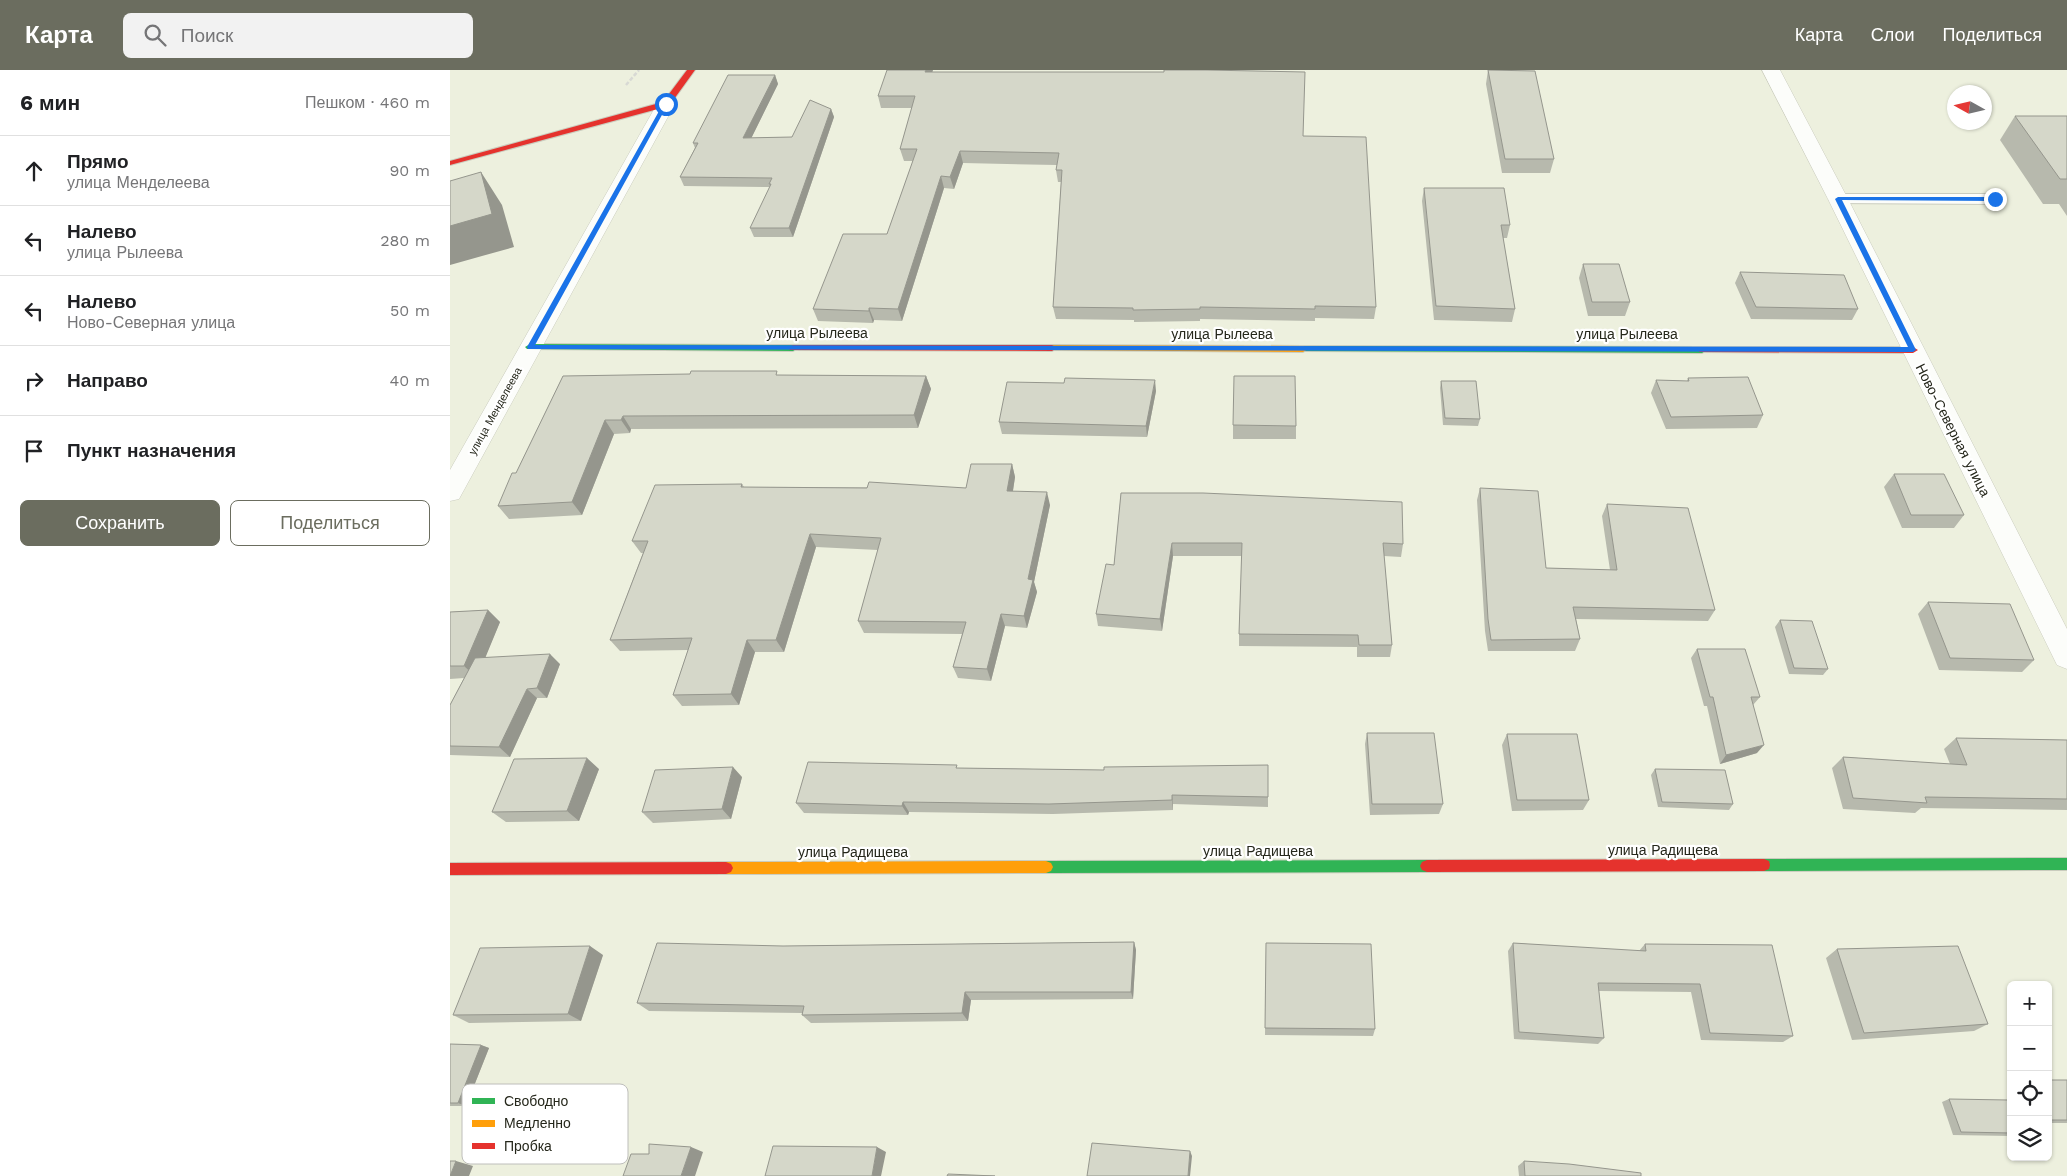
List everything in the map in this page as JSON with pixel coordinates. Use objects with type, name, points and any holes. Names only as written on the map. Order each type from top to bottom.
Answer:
[{"type":"street","name":"улица Менделеева","points":[[450,492],[666,104],[691,70]]},
{"type":"street","name":"Ново-Северная улица","points":[[1771,70],[1838,199],[2067,658]]},
{"type":"street","points":[[450,163],[666,104]]},
{"type":"street","name":"улица Рылеева","points":[[530,347],[1913,350]]},
{"type":"street","name":"улица Радищева","points":[[450,868],[2067,864]]},
{"type":"lane","points":[[1838,199],[1995,199]]},
{"type":"building","points":[[887,70],[926,70],[925,72],[1164,72],[1164,70],[1206,70],[1305,72],[1303,136],[1366,137],[1376,307],[1315,306],[1315,309],[1200,307],[1200,309],[1133,310],[1133,308],[1053,307],[1062,170],[1056,170],[1059,153],[960,151],[950,177],[941,176],[898,309],[869,308],[869,311],[813,309],[843,234],[887,234],[917,149],[900,149],[915,96],[878,96]]},
{"type":"building","points":[[1488,70],[1535,71],[1554,159],[1505,159]]},
{"type":"building","points":[[728,75],[775,75],[743,138],[792,137],[810,100],[831,109],[789,228],[750,228],[771,184],[769,184],[772,178],[680,177],[698,143],[693,143]]},
{"type":"building","points":[[2015,116],[2067,116],[2067,179],[2060,179]]},
{"type":"building","points":[[481,172],[492,214],[450,226],[450,181]]},
{"type":"building","points":[[1424,188],[1504,188],[1510,225],[1501,225],[1515,309],[1436,306]]},
{"type":"building","points":[[1583,264],[1619,264],[1630,302],[1592,302]]},
{"type":"building","points":[[1740,272],[1844,275],[1858,309],[1756,307]]},
{"type":"building","points":[[691,371],[777,371],[776,375],[926,376],[914,415],[623,416],[621,420],[605,420],[572,502],[498,506],[512,473],[516,473],[563,376],[690,374]]},
{"type":"building","points":[[1234,376],[1295,376],[1296,426],[1233,425]]},
{"type":"building","points":[[1748,377],[1763,415],[1671,417],[1656,380],[1689,381],[1688,378]]},
{"type":"building","points":[[1065,378],[1155,380],[1146,426],[999,422],[1007,382],[1064,383]]},
{"type":"building","points":[[1441,381],[1476,381],[1480,419],[1445,418]]},
{"type":"building","points":[[971,464],[1012,464],[1007,491],[1047,492],[1028,579],[1033,580],[1024,616],[1001,614],[987,669],[953,667],[966,622],[858,621],[881,538],[810,534],[776,640],[747,640],[731,694],[673,695],[692,638],[610,640],[648,541],[632,541],[655,485],[742,484],[741,487],[867,488],[869,482],[966,488]]},
{"type":"building","points":[[1894,474],[1944,474],[1964,515],[1911,515]]},
{"type":"building","points":[[1480,488],[1538,491],[1546,568],[1617,570],[1607,504],[1688,508],[1715,610],[1573,607],[1580,639],[1491,640]]},
{"type":"building","points":[[1121,493],[1203,493],[1402,502],[1403,544],[1383,543],[1392,645],[1359,645],[1358,635],[1239,634],[1242,543],[1172,543],[1160,619],[1096,614],[1106,564],[1114,565]]},
{"type":"building","points":[[1928,602],[2010,604],[2034,660],[1950,658]]},
{"type":"building","points":[[488,610],[464,666],[450,666],[450,612]]},
{"type":"building","points":[[1780,620],[1812,621],[1828,669],[1794,668]]},
{"type":"building","points":[[1697,649],[1745,649],[1760,697],[1751,697],[1764,745],[1726,755],[1713,697],[1710,697]]},
{"type":"building","points":[[550,654],[537,688],[527,689],[499,747],[450,746],[450,705],[475,658]]},
{"type":"building","points":[[1367,733],[1434,733],[1443,804],[1372,804]]},
{"type":"building","points":[[1507,734],[1577,734],[1589,800],[1517,800]]},
{"type":"building","points":[[1956,738],[2067,740],[2067,799],[1925,797],[1927,803],[1853,798],[1843,757],[1967,765]]},
{"type":"building","points":[[587,758],[567,811],[492,812],[514,759]]},
{"type":"building","points":[[808,762],[957,765],[956,768],[1104,770],[1104,767],[1268,765],[1268,797],[1172,795],[1172,800],[1049,804],[903,802],[902,806],[796,803]]},
{"type":"building","points":[[733,767],[722,809],[642,812],[655,770]]},
{"type":"building","points":[[1655,769],[1725,770],[1733,804],[1662,802]]},
{"type":"building","points":[[1134,942],[1131,992],[965,992],[962,1013],[802,1015],[804,1006],[637,1003],[657,943],[783,946]]},
{"type":"building","points":[[1266,943],[1371,944],[1375,1029],[1265,1028]]},
{"type":"building","points":[[1513,943],[1646,951],[1645,944],[1772,945],[1793,1036],[1710,1033],[1700,984],[1598,983],[1604,1038],[1519,1032]]},
{"type":"building","points":[[590,946],[568,1014],[453,1015],[480,948]]},
{"type":"building","points":[[1958,946],[1988,1024],[1864,1033],[1837,949]]},
{"type":"building","points":[[450,1044],[481,1045],[466,1084],[462,1084],[462,1093],[458,1103],[450,1103]]},
{"type":"building","points":[[2052,1080],[2067,1080],[2067,1120],[2052,1120]]},
{"type":"building","points":[[1949,1099],[2007,1100],[2007,1133],[1961,1132]]},
{"type":"building","points":[[1092,1143],[1190,1151],[1188,1176],[1087,1176]]},
{"type":"building","points":[[649,1144],[691,1147],[681,1176],[623,1176],[631,1154],[649,1154]]},
{"type":"building","points":[[773,1146],[877,1147],[872,1176],[765,1176]]},
{"type":"building","points":[[450,1161],[456,1161],[450,1176]]},
{"type":"building","points":[[1524,1161],[1569,1164],[1641,1173],[1641,1176],[1525,1176]]},
{"type":"building","points":[[948,1174],[995,1176],[947,1176]]},
{"type":"traffic: fast","points":[[530,347],[793,348]]},
{"type":"traffic: fast","points":[[1303,349],[1702,350]]},
{"type":"traffic: fast","points":[[1764,865],[2067,864]]},
{"type":"traffic: fast","points":[[1046,867],[1427,866]]},
{"type":"traffic: slow","points":[[1052,348],[1303,349]]},
{"type":"traffic: slow","points":[[726,868],[1046,867]]},
{"type":"traffic: jam","points":[[450,163],[666,104],[691,70]]},
{"type":"traffic: jam","points":[[793,348],[1052,348]]},
{"type":"traffic: jam","points":[[1702,350],[1913,350]]},
{"type":"traffic: jam","points":[[1427,866],[1764,865]]},
{"type":"traffic: jam","points":[[450,869],[726,868]]},
{"type":"route","points":[[666,104],[530,347],[1913,350],[1838,199],[1995,199]]}]
